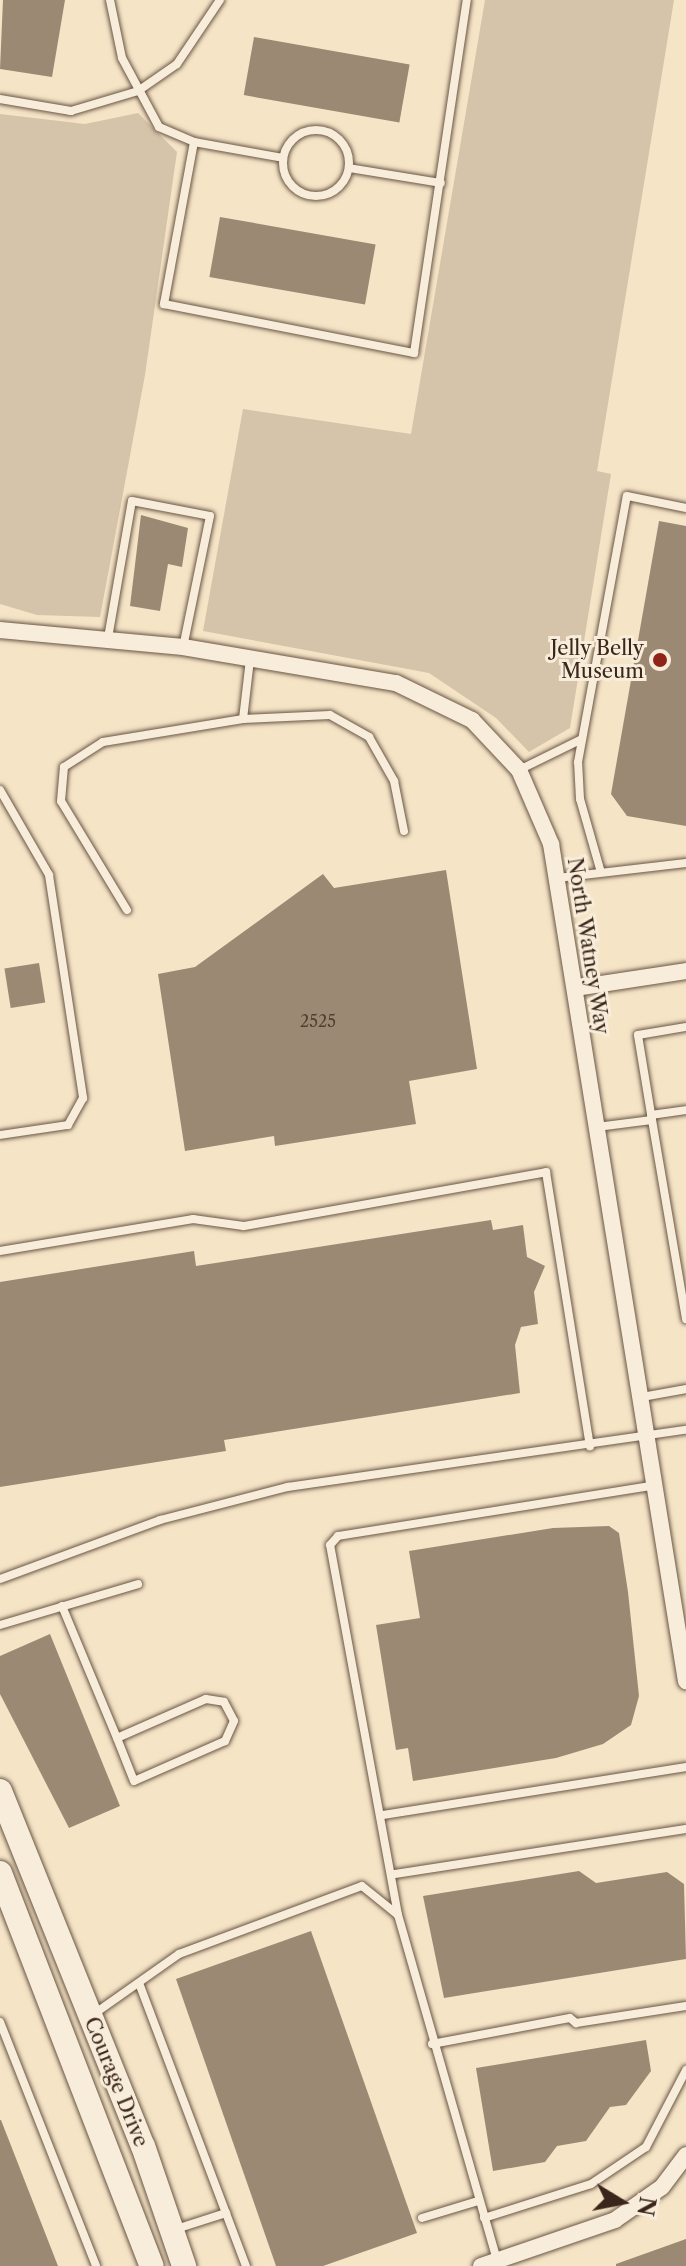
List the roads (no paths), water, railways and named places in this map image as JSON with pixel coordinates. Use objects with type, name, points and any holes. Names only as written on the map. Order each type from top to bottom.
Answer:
[{"type":"street","name":"North Watney Way","points":[[0,630],[183,647],[396,683],[436,697],[472,720],[519,770],[536,801],[557,878],[686,1675]]},
{"type":"street","points":[[575,988],[686,971]]},
{"type":"street","name":"Courage Drive","points":[[0,1791],[41,1900],[90,2016],[184,2266]]},
{"type":"street","name":"Courage Drive","points":[[0,1873],[8,1914],[152,2266]]},
{"type":"street","points":[[8,1914],[41,1900]]},
{"type":"street","points":[[489,2263],[615,2220],[662,2187],[686,2155]]},
{"type":"lane","points":[[110,0],[112,28],[138,91],[159,127],[194,142],[283,158]]},
{"type":"lane","points":[[0,99],[71,111],[138,91],[177,64],[220,0]]},
{"type":"lane","points":[[194,142],[164,304],[414,353],[467,0]]},
{"type":"lane","points":[[322,130],[343,143],[349,168],[336,190],[311,196],[289,183],[283,158],[296,136],[322,130]]},
{"type":"lane","points":[[349,168],[441,183]]},
{"type":"lane","points":[[600,869],[580,799],[582,739],[627,496],[686,508]]},
{"type":"lane","points":[[108,638],[132,501],[210,516],[183,647]]},
{"type":"lane","points":[[243,719],[250,658]]},
{"type":"lane","points":[[127,910],[61,801],[64,767],[103,742],[243,719],[330,715],[369,737],[394,781],[404,831]]},
{"type":"lane","points":[[519,770],[582,739]]},
{"type":"lane","points":[[0,790],[49,875],[83,1098],[68,1125],[0,1135]]},
{"type":"lane","points":[[557,878],[600,869],[686,863]]},
{"type":"lane","points":[[686,1027],[638,1035],[686,1319]]},
{"type":"lane","points":[[597,1127],[686,1110]]},
{"type":"lane","points":[[0,1251],[193,1219],[244,1226],[546,1172],[590,1446]]},
{"type":"lane","points":[[642,1397],[686,1389]]},
{"type":"lane","points":[[0,1579],[146,1524],[288,1487],[686,1430]]},
{"type":"lane","points":[[489,2263],[484,2218],[432,2044],[398,1915],[395,1874],[330,1545],[338,1536],[656,1485]]},
{"type":"lane","points":[[0,1625],[138,1584]]},
{"type":"lane","points":[[62,1606],[134,1781],[225,1741],[234,1721],[224,1702],[206,1699],[117,1738]]},
{"type":"lane","points":[[383,1815],[686,1767]]},
{"type":"lane","points":[[395,1874],[686,1829]]},
{"type":"lane","points":[[90,2016],[179,1954],[362,1886],[398,1915]]},
{"type":"lane","points":[[139,1983],[246,2266]]},
{"type":"lane","points":[[432,2044],[570,2018],[576,2023],[686,2006]]},
{"type":"lane","points":[[0,2022],[96,2266]]},
{"type":"lane","points":[[484,2218],[591,2184],[646,2147],[686,2070]]},
{"type":"lane","points":[[422,2218],[478,2201]]},
{"type":"lane","points":[[172,2230],[226,2213]]},
{"type":"place","name":"Jelly Belly Museum","points":[[660,660]]}]
